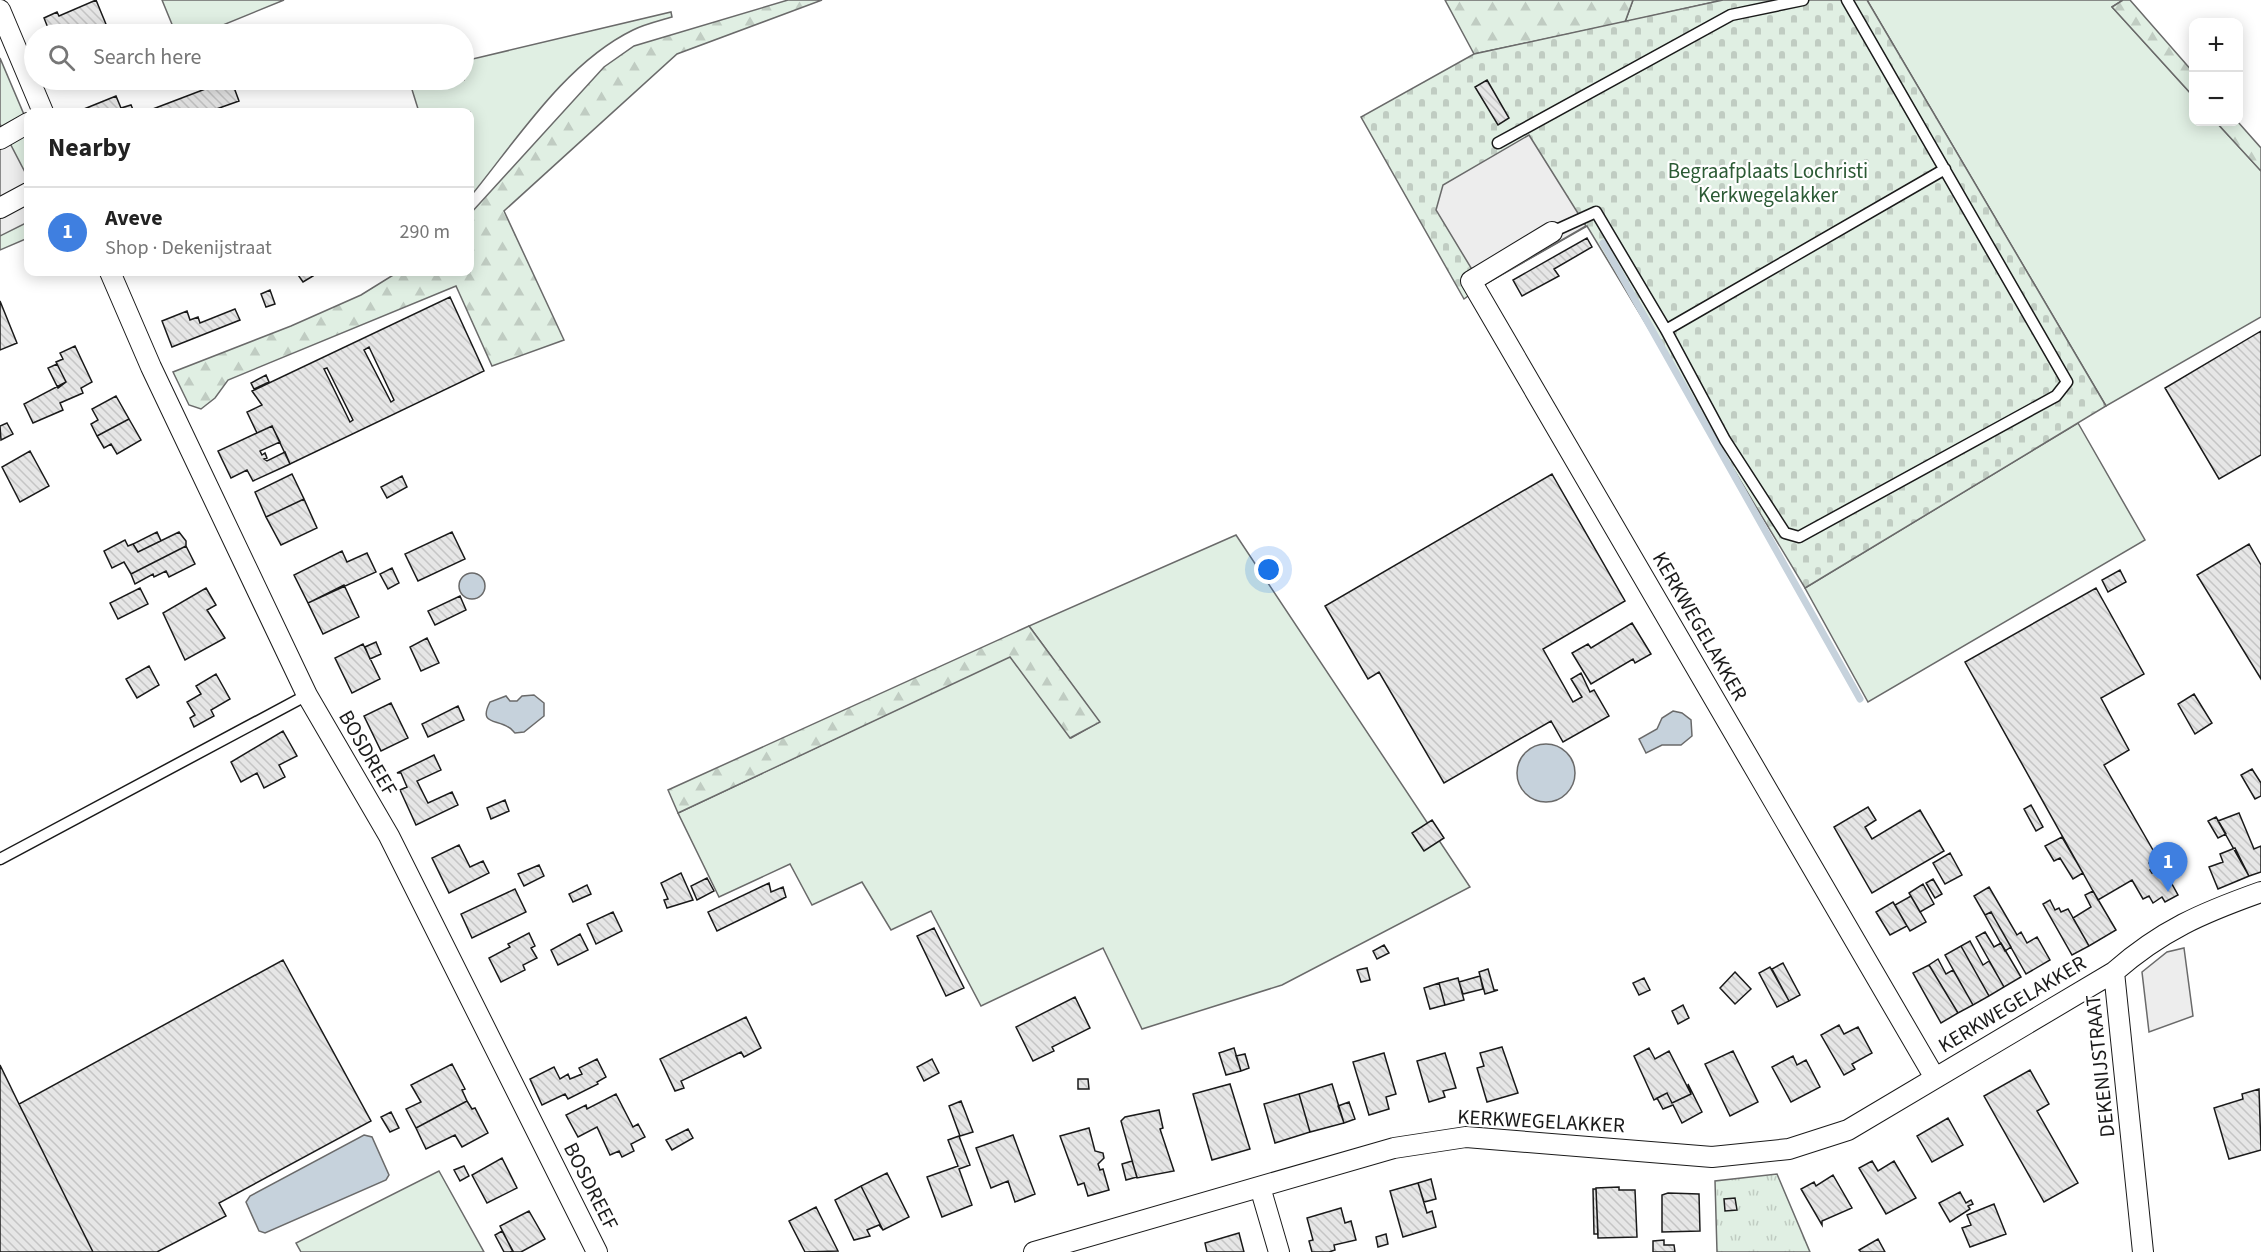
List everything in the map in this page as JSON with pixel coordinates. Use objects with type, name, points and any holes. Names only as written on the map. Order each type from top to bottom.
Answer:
[{"type":"street","points":[[0,10],[24,67]]},
{"type":"street","points":[[34,90],[41,108]]},
{"type":"street","points":[[0,139],[24,125]]},
{"type":"street","points":[[0,208],[24,195]]},
{"type":"street","name":"KERKWEGELAKKER","points":[[1552,232],[1471,282],[1935,1078]]},
{"type":"street","name":"BOSDREEF","points":[[112,276],[151,367],[307,695],[389,836],[597,1252]]},
{"type":"street","name":"DEKENIJSTRAAT","points":[[2143,1252],[2114,972],[2145,945],[2168,932],[2204,913],[2261,892]]},
{"type":"street","name":"KERKWEGELAKKER","points":[[1034,1252],[1394,1148],[1466,1137],[1712,1157],[1789,1149],[1848,1130],[2114,972]]},
{"type":"street","points":[[1260,1187],[1279,1252]]},
{"type":"lane","points":[[1498,143],[1731,15],[1803,0]]},
{"type":"lane","points":[[1552,232],[1596,212],[1666,330],[1725,440],[1785,533],[1799,537],[2056,396],[2067,382],[1847,0]]},
{"type":"lane","points":[[1666,330],[1945,170]]},
{"type":"lane","points":[[0,860],[307,695]]},
{"type":"green space","points":[[162,0],[284,0],[225,24],[172,24]]},
{"type":"green space","points":[[788,0],[822,0],[677,54],[504,211],[564,340],[492,366],[456,286],[228,380],[215,398],[201,409],[189,405],[173,372],[291,326],[361,295],[392,276],[474,276],[474,210],[604,67],[634,46]]},
{"type":"green space","points":[[1445,0],[1633,0],[1625,22],[1474,54]]},
{"type":"green space","points":[[1633,0],[1723,0],[1625,22]]},
{"type":"green space","name":"Begraafplaats Lochristi Kerkwegelakker","points":[[1723,0],[1867,0],[2106,406],[1805,588],[1587,226],[1482,286],[1464,299],[1361,117],[1474,54]]},
{"type":"green space","points":[[1867,0],[2123,0],[2112,7],[2189,92],[2189,126],[2220,126],[2261,171],[2261,317],[2106,406]]},
{"type":"green space","points":[[2123,0],[2130,0],[2189,67],[2189,92],[2112,7]]},
{"type":"green space","points":[[671,12],[672,17],[633,30],[608,44],[585,62],[543,105],[474,192],[474,108],[418,108],[412,90],[474,90],[474,59]]},
{"type":"green space","points":[[0,58],[24,115],[24,240],[0,250]]},
{"type":"green space","points":[[2220,126],[2242,126],[2261,148],[2261,171]]},
{"type":"green space","points":[[2078,423],[2145,540],[1868,702],[1805,588]]},
{"type":"green space","points":[[1236,535],[1470,887],[1282,985],[1142,1029],[1103,948],[981,1006],[931,911],[891,930],[862,882],[812,905],[790,864],[719,897],[678,813],[1010,656],[1071,738],[1099,722],[1029,626]]},
{"type":"green space","points":[[1029,626],[1100,722],[1070,738],[1010,657],[678,813],[668,790]]},
{"type":"green space","points":[[439,1171],[484,1252],[301,1252],[296,1243]]},
{"type":"green space","points":[[1777,1174],[1810,1252],[1717,1252],[1715,1181]]},
{"type":"shaded area","points":[[0,124],[24,170],[24,224],[0,236]]},
{"type":"shaded area","points":[[1529,135],[1586,226],[1482,286],[1436,210],[1443,185]]},
{"type":"shaded area","points":[[472,573],[481,577],[485,586],[481,595],[472,599],[463,595],[459,586],[463,577]]},
{"type":"shaded area","points":[[534,695],[544,703],[544,716],[524,732],[515,733],[509,727],[490,720],[486,714],[490,702],[506,696],[510,701],[517,701],[522,696]]},
{"type":"shaded area","points":[[1673,711],[1682,713],[1691,720],[1692,736],[1681,745],[1662,745],[1646,753],[1639,739],[1657,729],[1662,718]]},
{"type":"shaded area","points":[[1546,744],[1562,749],[1570,757],[1575,773],[1570,789],[1562,797],[1546,802],[1530,797],[1522,789],[1517,773],[1522,757],[1530,749]]},
{"type":"shaded area","points":[[2184,948],[2193,1016],[2149,1032],[2142,972],[2167,952]]},
{"type":"shaded area","points":[[364,1135],[372,1137],[389,1175],[386,1180],[265,1233],[259,1231],[246,1202],[250,1196]]},
{"type":"building","points":[[96,0],[106,24],[46,24],[44,18],[57,12],[59,16]]},
{"type":"building","points":[[1487,80],[1509,118],[1498,125],[1475,87]]},
{"type":"building","points":[[203,90],[235,90],[239,101],[219,108],[155,108]]},
{"type":"building","points":[[116,96],[121,108],[86,108]]},
{"type":"building","points":[[1587,238],[1592,247],[1554,269],[1559,276],[1522,296],[1513,280]]},
{"type":"building","points":[[299,276],[313,276],[303,282]]},
{"type":"building","points":[[270,290],[275,304],[266,307],[261,294]]},
{"type":"building","points":[[450,297],[484,371],[290,464],[272,426],[257,433],[247,412],[262,405],[252,391]],"holes":[[[369,347],[394,400],[391,402],[364,350]],[[327,368],[353,420],[350,422],[324,369]]]},
{"type":"building","points":[[0,301],[17,343],[0,350]]},
{"type":"building","points":[[235,309],[240,320],[172,347],[162,321],[187,311],[190,320],[198,317],[200,323]]},
{"type":"building","points":[[2261,331],[2261,455],[2219,479],[2165,388]]},
{"type":"building","points":[[75,346],[92,382],[81,388],[83,393],[60,403],[63,410],[33,423],[24,404],[66,382],[56,362],[63,359],[60,353]]},
{"type":"building","points":[[57,364],[66,382],[58,388],[48,368]]},
{"type":"building","points":[[266,375],[269,382],[254,389],[251,383]]},
{"type":"building","points":[[116,396],[129,419],[97,436],[91,424],[98,420],[92,409]]},
{"type":"building","points":[[129,419],[141,440],[117,454],[111,444],[104,448],[97,436]]},
{"type":"building","points":[[7,423],[13,434],[1,440],[0,426]]},
{"type":"building","points":[[272,426],[280,442],[260,451],[262,455],[265,453],[267,458],[264,459],[267,461],[285,452],[290,464],[253,481],[247,470],[231,478],[218,451]]},
{"type":"building","points":[[30,451],[49,486],[20,502],[2,467]]},
{"type":"building","points":[[292,474],[304,499],[266,517],[255,492]]},
{"type":"building","points":[[1552,474],[1625,601],[1543,649],[1573,702],[1582,697],[1571,679],[1581,673],[1590,692],[1594,690],[1609,716],[1563,742],[1551,721],[1444,783],[1379,672],[1368,679],[1325,606]]},
{"type":"building","points":[[402,476],[407,487],[387,498],[381,487]]},
{"type":"building","points":[[304,499],[317,528],[281,545],[266,517]]},
{"type":"building","points":[[157,532],[161,541],[138,552],[133,544]]},
{"type":"building","points":[[179,532],[186,541],[186,546],[131,574],[124,562],[112,568],[104,551],[125,540],[128,546],[133,544],[138,552]]},
{"type":"building","points":[[452,532],[465,559],[418,581],[405,554]]},
{"type":"building","points":[[2249,544],[2261,565],[2261,679],[2197,575]]},
{"type":"building","points":[[186,546],[195,564],[169,577],[166,571],[154,577],[153,574],[135,584],[131,574]]},
{"type":"building","points":[[342,551],[347,562],[367,553],[376,572],[308,603],[294,575]]},
{"type":"building","points":[[392,568],[399,583],[388,589],[380,574]]},
{"type":"building","points":[[2120,570],[2126,582],[2108,592],[2102,580]]},
{"type":"building","points":[[344,585],[359,617],[323,634],[308,603]]},
{"type":"building","points":[[140,588],[148,604],[118,619],[110,603]]},
{"type":"building","points":[[206,588],[216,605],[207,610],[225,638],[185,660],[163,613]]},
{"type":"building","points":[[2096,588],[2144,674],[2101,698],[2129,750],[2104,765],[2157,857],[2149,863],[2152,869],[2150,870],[2152,873],[2163,868],[2178,895],[2165,902],[2162,897],[2153,903],[2149,896],[2143,899],[2132,880],[2098,900],[1965,662]]},
{"type":"building","points":[[460,596],[466,610],[435,625],[428,611]]},
{"type":"building","points":[[1632,623],[1651,654],[1635,663],[1633,659],[1591,684],[1572,653],[1588,644],[1591,648]]},
{"type":"building","points":[[427,638],[439,663],[421,671],[410,647]]},
{"type":"building","points":[[376,642],[381,654],[370,659],[365,647]]},
{"type":"building","points":[[363,644],[380,679],[352,693],[335,658]]},
{"type":"building","points":[[149,666],[159,685],[137,698],[126,679]]},
{"type":"building","points":[[216,674],[230,699],[211,710],[214,716],[194,727],[190,718],[195,715],[187,702],[201,694],[196,686]]},
{"type":"building","points":[[2194,694],[2212,723],[2195,734],[2178,704]]},
{"type":"building","points":[[391,703],[408,738],[381,751],[364,716]]},
{"type":"building","points":[[458,706],[464,720],[428,737],[422,724]]},
{"type":"building","points":[[283,731],[297,756],[279,765],[285,777],[264,788],[257,773],[241,782],[231,762]]},
{"type":"building","points":[[434,755],[441,770],[417,781],[428,803],[452,792],[458,805],[416,825],[400,790],[407,787],[401,773],[397,773]]},
{"type":"building","points":[[2252,769],[2261,783],[2261,796],[2255,799],[2241,775]]},
{"type":"building","points":[[505,800],[509,811],[491,819],[487,808]]},
{"type":"building","points":[[2031,805],[2043,827],[2036,831],[2024,809]]},
{"type":"building","points":[[1868,807],[1876,820],[1865,827],[1872,839],[1920,810],[1944,851],[1872,893],[1834,827]]},
{"type":"building","points":[[2239,813],[2254,849],[2261,846],[2261,872],[2249,876],[2218,821]]},
{"type":"building","points":[[2216,817],[2226,834],[2218,838],[2208,821]]},
{"type":"building","points":[[1432,820],[1444,838],[1424,851],[1412,833]]},
{"type":"building","points":[[2062,837],[2083,873],[2073,879],[2060,858],[2054,861],[2045,846]]},
{"type":"building","points":[[459,845],[470,867],[483,861],[489,873],[449,893],[432,858]]},
{"type":"building","points":[[2235,848],[2249,876],[2218,889],[2209,867],[2223,862],[2220,854]]},
{"type":"building","points":[[1950,853],[1962,875],[1945,884],[1933,863]]},
{"type":"building","points":[[539,865],[544,876],[524,886],[518,874]]},
{"type":"building","points":[[681,873],[693,900],[667,908],[664,900],[668,899],[661,883]]},
{"type":"building","points":[[707,878],[714,891],[697,900],[691,886]]},
{"type":"building","points":[[1933,879],[1942,894],[1935,898],[1926,883]]},
{"type":"building","points":[[769,883],[771,892],[783,887],[786,897],[717,931],[708,912]]},
{"type":"building","points":[[1923,884],[1934,904],[1920,912],[1909,893]]},
{"type":"building","points":[[587,885],[591,894],[573,902],[569,894]]},
{"type":"building","points":[[1989,887],[2017,935],[2021,932],[2027,943],[2037,937],[2050,960],[2026,974],[1991,912],[1985,915],[1974,896]]},
{"type":"building","points":[[515,889],[526,912],[472,938],[461,914]]},
{"type":"building","points":[[2093,891],[2116,930],[2089,946],[2073,918],[2091,907],[2085,895]]},
{"type":"building","points":[[1911,896],[1926,922],[1910,931],[1895,905]]},
{"type":"building","points":[[2050,900],[2055,910],[2059,908],[2061,912],[2068,909],[2089,946],[2072,955],[2043,904]]},
{"type":"building","points":[[1893,902],[1907,926],[1890,935],[1876,912]]},
{"type":"building","points":[[613,912],[622,931],[596,944],[587,924]]},
{"type":"building","points":[[1991,912],[2011,947],[2005,951],[1985,915]]},
{"type":"building","points":[[934,928],[964,988],[946,996],[917,936]]},
{"type":"building","points":[[1985,932],[1994,947],[2001,943],[2021,977],[2004,987],[1976,937]]},
{"type":"building","points":[[529,933],[535,946],[531,948],[537,958],[523,965],[525,970],[501,982],[489,958],[510,947],[508,944]]},
{"type":"building","points":[[580,934],[588,950],[558,965],[551,950]]},
{"type":"building","points":[[1970,941],[1983,965],[1989,961],[2004,987],[1989,996],[1961,946]]},
{"type":"building","points":[[1384,945],[1389,953],[1377,959],[1373,951]]},
{"type":"building","points":[[1961,946],[1989,996],[1973,1005],[1945,955]]},
{"type":"building","points":[[1938,959],[1946,974],[1953,970],[1973,1005],[1958,1013],[1929,965]]},
{"type":"building","points":[[283,960],[371,1121],[219,1203],[226,1216],[157,1252],[93,1252],[19,1104]]},
{"type":"building","points":[[1783,963],[1800,995],[1789,1001],[1772,969]]},
{"type":"building","points":[[1929,965],[1958,1013],[1941,1023],[1913,973]]},
{"type":"building","points":[[1770,967],[1789,1001],[1777,1007],[1759,973]]},
{"type":"building","points":[[1367,968],[1370,980],[1361,982],[1357,970]]},
{"type":"building","points":[[1488,969],[1494,990],[1498,990],[1485,994],[1479,972]]},
{"type":"building","points":[[1735,972],[1751,989],[1735,1004],[1720,988]]},
{"type":"building","points":[[1480,976],[1483,989],[1463,994],[1459,982]]},
{"type":"building","points":[[1458,978],[1464,1000],[1445,1005],[1439,983]]},
{"type":"building","points":[[1644,978],[1650,990],[1639,995],[1633,983]]},
{"type":"building","points":[[1439,983],[1445,1005],[1430,1009],[1424,988]]},
{"type":"building","points":[[1075,997],[1090,1028],[1052,1047],[1054,1051],[1033,1061],[1016,1027]]},
{"type":"building","points":[[1683,1005],[1689,1018],[1678,1024],[1672,1011]]},
{"type":"building","points":[[746,1017],[761,1048],[744,1057],[741,1052],[681,1081],[684,1088],[675,1091],[660,1059]]},
{"type":"building","points":[[1839,1025],[1844,1034],[1858,1027],[1872,1053],[1852,1064],[1855,1069],[1844,1075],[1821,1035]]},
{"type":"building","points":[[1502,1047],[1518,1093],[1487,1102],[1477,1068],[1484,1066],[1480,1053]]},
{"type":"building","points":[[1234,1048],[1241,1071],[1226,1075],[1219,1053]]},
{"type":"building","points":[[1649,1048],[1655,1059],[1669,1051],[1691,1094],[1672,1103],[1667,1093],[1654,1100],[1634,1056]]},
{"type":"building","points":[[1733,1051],[1758,1102],[1730,1116],[1705,1064]]},
{"type":"building","points":[[1384,1053],[1396,1094],[1386,1097],[1389,1109],[1369,1115],[1353,1062]]},
{"type":"building","points":[[1445,1053],[1456,1088],[1443,1091],[1445,1097],[1429,1102],[1417,1061]]},
{"type":"building","points":[[1245,1054],[1249,1068],[1241,1071],[1236,1056]]},
{"type":"building","points":[[1793,1056],[1797,1065],[1806,1060],[1820,1087],[1791,1102],[1772,1067]]},
{"type":"building","points":[[597,1059],[606,1077],[597,1082],[598,1084],[568,1099],[565,1094],[542,1105],[530,1079],[554,1067],[560,1079],[568,1074],[570,1079],[582,1074],[579,1068]]},
{"type":"building","points":[[932,1059],[939,1073],[924,1081],[917,1067]]},
{"type":"building","points":[[452,1064],[465,1089],[462,1090],[467,1101],[416,1128],[406,1109],[421,1102],[411,1085]]},
{"type":"building","points":[[0,1065],[19,1104],[93,1252],[0,1252]]},
{"type":"building","points":[[2030,1070],[2049,1104],[2037,1111],[2078,1183],[2044,1202],[1984,1096]]},
{"type":"building","points":[[1078,1079],[1088,1079],[1089,1089],[1078,1089]]},
{"type":"building","points":[[1230,1084],[1250,1149],[1212,1160],[1193,1094]]},
{"type":"building","points":[[1332,1084],[1344,1123],[1310,1132],[1299,1094]]},
{"type":"building","points":[[1688,1084],[1702,1112],[1682,1123],[1673,1105],[1663,1109],[1657,1098],[1667,1093],[1672,1103],[1691,1094]]},
{"type":"building","points":[[2259,1089],[2261,1150],[2229,1159],[2214,1108],[2243,1099],[2242,1094]]},
{"type":"building","points":[[616,1094],[633,1127],[638,1124],[645,1137],[631,1144],[634,1151],[622,1157],[619,1151],[610,1155],[597,1127],[578,1137],[566,1115],[586,1105],[587,1109]]},
{"type":"building","points":[[1299,1094],[1310,1132],[1275,1143],[1264,1104]]},
{"type":"building","points":[[467,1101],[472,1109],[475,1108],[488,1133],[462,1147],[455,1135],[426,1149],[416,1128]]},
{"type":"building","points":[[961,1101],[973,1132],[960,1136],[949,1106]]},
{"type":"building","points":[[1349,1102],[1355,1119],[1344,1123],[1338,1106]]},
{"type":"building","points":[[1159,1110],[1163,1128],[1160,1129],[1174,1171],[1137,1178],[1121,1121],[1125,1117]]},
{"type":"building","points":[[391,1112],[399,1128],[390,1132],[381,1117]]},
{"type":"building","points":[[1948,1118],[1963,1145],[1932,1162],[1917,1136]]},
{"type":"building","points":[[1089,1128],[1095,1151],[1103,1153],[1104,1158],[1098,1164],[1100,1170],[1103,1169],[1109,1190],[1088,1196],[1084,1183],[1078,1185],[1060,1136]]},
{"type":"building","points":[[688,1129],[693,1138],[672,1150],[666,1140]]},
{"type":"building","points":[[1013,1135],[1035,1194],[1015,1202],[1008,1181],[991,1188],[976,1148]]},
{"type":"building","points":[[959,1136],[970,1165],[959,1169],[972,1205],[942,1217],[927,1177],[958,1166],[948,1140]]},
{"type":"building","points":[[502,1158],[517,1188],[487,1203],[472,1175]]},
{"type":"building","points":[[1132,1161],[1137,1177],[1126,1180],[1122,1164]]},
{"type":"building","points":[[1872,1161],[1878,1171],[1894,1161],[1916,1198],[1886,1214],[1859,1168]]},
{"type":"building","points":[[464,1166],[469,1176],[460,1181],[454,1170]]},
{"type":"building","points":[[887,1173],[909,1217],[883,1230],[861,1186]]},
{"type":"building","points":[[1833,1175],[1852,1208],[1822,1221],[1822,1225],[1801,1189],[1814,1182],[1816,1186]]},
{"type":"building","points":[[1431,1179],[1436,1199],[1424,1202],[1418,1183]]},
{"type":"building","points":[[1418,1183],[1427,1213],[1432,1211],[1436,1227],[1403,1237],[1390,1191]]},
{"type":"building","points":[[861,1186],[883,1230],[879,1225],[867,1230],[870,1236],[854,1240],[835,1200]]},
{"type":"building","points":[[1619,1187],[1619,1190],[1635,1190],[1637,1237],[1598,1238],[1596,1188]]},
{"type":"building","points":[[1593,1189],[1596,1189],[1598,1234],[1594,1234]]},
{"type":"building","points":[[1960,1192],[1966,1203],[1971,1200],[1973,1204],[1968,1206],[1970,1209],[1950,1222],[1939,1203]]},
{"type":"building","points":[[1668,1193],[1699,1194],[1700,1231],[1662,1232],[1662,1195]]},
{"type":"building","points":[[1735,1198],[1737,1210],[1725,1211],[1724,1199]]},
{"type":"building","points":[[1994,1204],[2006,1234],[1970,1247],[1962,1228],[1971,1225],[1967,1215]]},
{"type":"building","points":[[816,1207],[838,1251],[805,1252],[789,1221]]},
{"type":"building","points":[[1341,1208],[1345,1223],[1351,1221],[1356,1240],[1334,1245],[1335,1250],[1329,1252],[1312,1252],[1309,1241],[1313,1240],[1307,1218]]},
{"type":"building","points":[[529,1211],[545,1239],[521,1252],[513,1252],[500,1226]]},
{"type":"building","points":[[502,1231],[513,1251],[504,1252],[495,1235]]},
{"type":"building","points":[[1239,1233],[1244,1252],[1207,1252],[1205,1243]]},
{"type":"building","points":[[1386,1234],[1388,1244],[1378,1247],[1376,1237]]},
{"type":"building","points":[[1878,1239],[1885,1252],[1861,1252],[1859,1250]]},
{"type":"building","points":[[1664,1240],[1664,1245],[1674,1245],[1675,1252],[1653,1252],[1653,1241]]},
{"type":"waterway","points":[[1603,243],[1860,699]]},
{"type":"place","name":"Aveve","points":[[2168,892]]}]
